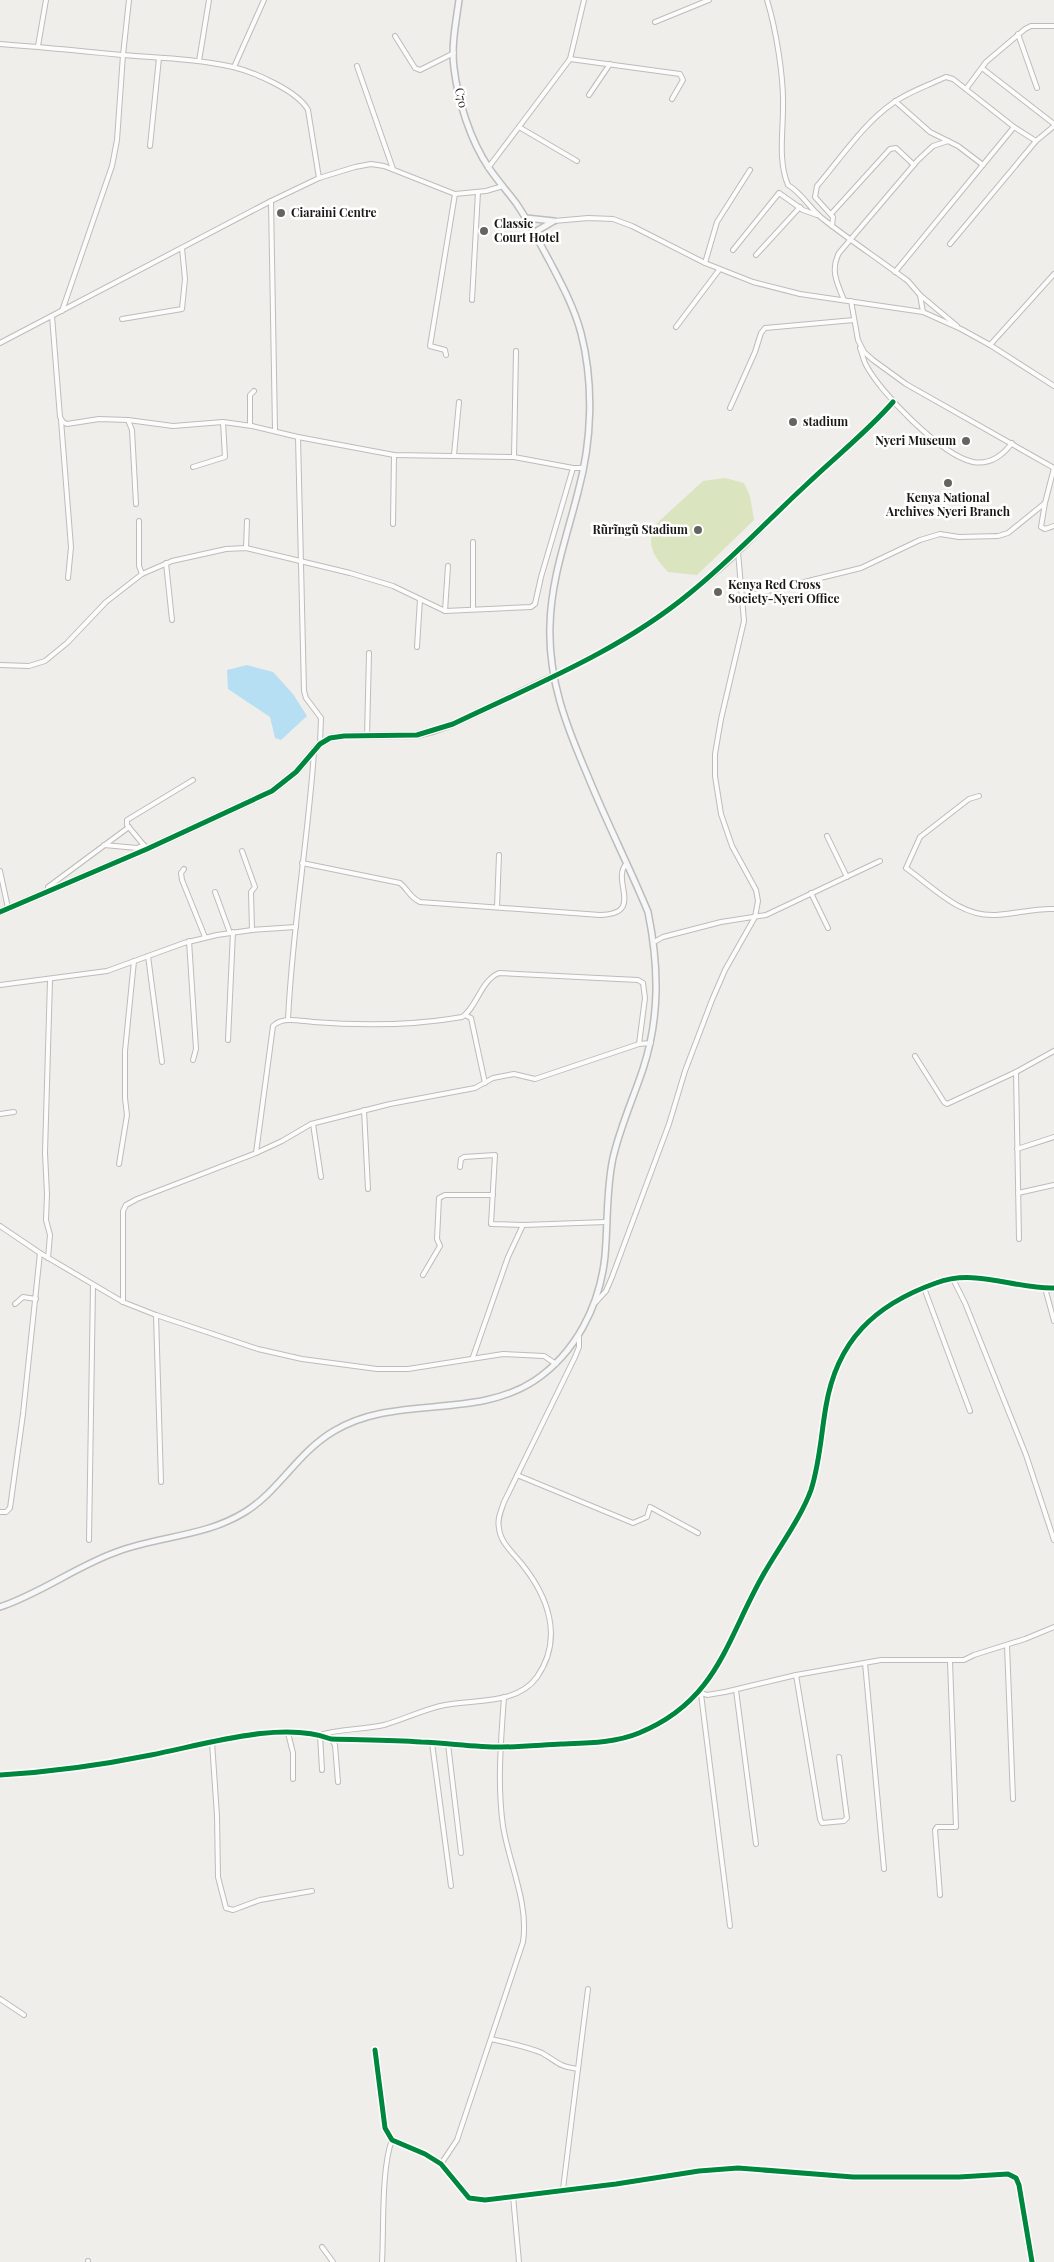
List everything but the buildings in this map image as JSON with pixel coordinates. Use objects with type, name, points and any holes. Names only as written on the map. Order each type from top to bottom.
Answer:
[{"type":"main road","name":"C70","points":[[0,1607],[31,1594],[100,1558],[119,1551],[208,1529],[233,1519],[262,1499],[314,1445],[347,1424],[375,1413],[478,1402],[498,1397],[533,1381],[556,1364],[579,1334],[595,1303],[605,1256],[608,1189],[614,1154],[650,1043],[657,1007],[654,942],[648,912],[571,738],[552,676],[550,623],[557,572],[584,468],[589,410],[586,354],[574,311],[526,218],[488,168],[476,145],[462,106],[454,66],[459,0]]},
{"type":"main road","points":[[526,218],[554,221]]},
{"type":"main road","points":[[534,232],[554,221]]},
{"type":"main road","points":[[0,912],[49,892],[272,791],[296,772],[320,744],[330,738],[344,736],[417,735],[433,731],[453,724],[552,676]]},
{"type":"street","points":[[38,46],[46,0]]},
{"type":"street","points":[[61,312],[112,166],[117,140],[122,55],[129,0]]},
{"type":"street","points":[[199,61],[209,0]]},
{"type":"street","points":[[234,67],[264,0]]},
{"type":"street","points":[[488,168],[570,58],[584,0]]},
{"type":"street","points":[[655,22],[709,0]]},
{"type":"street","points":[[768,0],[776,37],[783,106],[782,160],[785,179],[788,185],[798,190],[803,200],[819,216],[895,272],[960,329]]},
{"type":"street","points":[[966,89],[986,62],[1018,34],[1031,26],[1054,26]]},
{"type":"street","points":[[1018,34],[1037,88]]},
{"type":"street","points":[[395,36],[415,68],[420,70],[454,53]]},
{"type":"street","points":[[0,44],[199,61],[234,67],[268,80],[304,103],[308,110],[319,178]]},
{"type":"street","points":[[150,146],[159,58]]},
{"type":"street","points":[[570,58],[680,74],[683,80],[672,99]]},
{"type":"street","points":[[589,95],[610,64]]},
{"type":"street","points":[[357,66],[393,169]]},
{"type":"street","points":[[950,244],[1036,141],[1052,130],[1054,125],[982,68]]},
{"type":"street","points":[[832,226],[834,219],[817,200],[815,189],[862,132],[895,101],[943,78],[953,79],[1014,127],[1036,141]]},
{"type":"street","points":[[895,101],[933,134],[948,141],[983,165]]},
{"type":"street","points":[[519,127],[577,161]]},
{"type":"street","points":[[895,272],[1014,127]]},
{"type":"street","points":[[933,134],[933,146]]},
{"type":"street","points":[[844,300],[835,278],[834,266],[836,259],[849,239],[933,146],[948,141]]},
{"type":"street","points":[[831,214],[890,149],[896,148],[914,165]]},
{"type":"street","points":[[0,343],[271,201],[319,178],[355,166],[371,164],[393,169],[455,194],[478,192],[503,186]]},
{"type":"street","points":[[705,264],[717,222],[750,170]]},
{"type":"street","points":[[472,300],[478,192]]},
{"type":"street","points":[[733,250],[779,193],[800,207],[819,216]]},
{"type":"street","points":[[446,355],[445,350],[430,346],[455,194]]},
{"type":"street","points":[[271,201],[275,430]]},
{"type":"street","points":[[756,255],[800,207]]},
{"type":"street","points":[[554,221],[588,218],[613,219],[632,226],[705,264],[769,287],[923,312],[990,345],[1054,386]]},
{"type":"street","points":[[122,319],[182,308],[185,279],[182,248]]},
{"type":"street","points":[[676,328],[719,270]]},
{"type":"street","points":[[990,345],[1054,274]]},
{"type":"street","points":[[920,295],[923,312]]},
{"type":"street","points":[[851,301],[858,340],[865,363],[893,402],[922,430],[961,457],[974,462],[984,462],[1001,455],[1012,443]]},
{"type":"street","points":[[52,316],[71,547],[68,578]]},
{"type":"street","points":[[730,408],[755,352],[761,332],[765,328],[854,320]]},
{"type":"street","points":[[858,340],[864,352],[906,384],[1054,468],[1045,503],[1042,527],[1044,529],[1054,526]]},
{"type":"street","points":[[514,456],[516,351]]},
{"type":"street","points":[[250,426],[250,395],[254,392]]},
{"type":"street","points":[[454,455],[459,402]]},
{"type":"street","points":[[552,676],[584,663],[647,624],[689,594],[738,552],[801,489],[876,421],[893,402]]},
{"type":"street","points":[[61,420],[67,424],[99,419],[128,420],[173,426],[223,422],[275,430],[298,437],[394,455],[514,456],[573,468],[584,468]]},
{"type":"street","points":[[128,420],[132,430],[136,504]]},
{"type":"street","points":[[193,467],[225,457],[223,422]]},
{"type":"street","points":[[298,437],[304,691],[306,698],[321,718],[320,744]]},
{"type":"street","points":[[393,524],[394,455]]},
{"type":"street","points":[[0,665],[29,666],[45,661],[67,643],[106,602],[142,574],[166,563],[226,549],[246,548],[376,581],[445,611],[527,608],[535,604],[573,468]]},
{"type":"street","points":[[743,597],[861,568],[920,540],[940,534],[959,537],[998,536],[1008,533],[1045,503]]},
{"type":"street","points":[[139,521],[139,566],[142,574]]},
{"type":"street","points":[[246,548],[247,521]]},
{"type":"street","points":[[473,542],[473,609]]},
{"type":"street","points":[[595,1303],[606,1291],[612,1277],[669,1124],[685,1071],[712,1000],[725,970],[755,917],[758,902],[756,890],[728,837],[721,814],[715,776],[717,742],[744,621],[738,552]]},
{"type":"street","points":[[166,563],[172,620]]},
{"type":"street","points":[[445,611],[448,566]]},
{"type":"street","points":[[417,647],[420,599]]},
{"type":"street","points":[[367,737],[369,653]]},
{"type":"street","points":[[288,1020],[314,752]]},
{"type":"street","points":[[145,847],[129,827],[127,820],[134,814],[193,780]]},
{"type":"street","points":[[979,796],[969,799],[920,837],[906,868],[956,905],[971,912],[996,915],[1054,909]]},
{"type":"street","points":[[49,892],[48,887],[129,827]]},
{"type":"street","points":[[827,836],[846,877]]},
{"type":"street","points":[[104,845],[145,847]]},
{"type":"street","points":[[242,851],[255,887],[251,892],[252,930]]},
{"type":"street","points":[[497,907],[499,855]]},
{"type":"street","points":[[654,942],[663,937],[709,925],[766,914],[880,861]]},
{"type":"street","points":[[302,863],[400,883],[409,895],[420,902],[565,914],[600,915],[615,913],[623,906],[626,899],[621,874],[626,864]]},
{"type":"street","points":[[184,869],[181,876],[182,880],[205,937]]},
{"type":"street","points":[[0,871],[8,908]]},
{"type":"street","points":[[216,892],[231,932],[228,1040]]},
{"type":"street","points":[[811,893],[828,928]]},
{"type":"street","points":[[0,985],[50,980],[78,974],[107,971],[205,937],[231,932],[296,927]]},
{"type":"street","points":[[189,941],[196,1043],[193,1060]]},
{"type":"street","points":[[148,956],[162,1062]]},
{"type":"street","points":[[119,1164],[127,1116],[125,1051],[134,961]]},
{"type":"street","points":[[465,1015],[468,1013],[472,1002],[491,979],[500,973],[638,980],[643,983],[645,998],[639,1044]]},
{"type":"street","points":[[48,1258],[50,1235],[46,1220],[47,1194],[44,1153],[50,980]]},
{"type":"street","points":[[256,1152],[273,1026],[288,1020],[380,1026],[416,1024],[465,1015],[471,1018],[485,1083]]},
{"type":"street","points":[[123,1302],[122,1218],[126,1205],[137,1199],[256,1152],[313,1124],[364,1110],[475,1088],[493,1078],[514,1074],[530,1078],[541,1078],[639,1044],[650,1043]]},
{"type":"street","points":[[915,1056],[944,1102],[948,1104],[1016,1072],[1054,1050]]},
{"type":"street","points":[[1016,1072],[1020,1239]]},
{"type":"street","points":[[364,1110],[368,1189]]},
{"type":"street","points":[[0,1114],[14,1112]]},
{"type":"street","points":[[313,1124],[321,1177]]},
{"type":"street","points":[[1017,1149],[1054,1137]]},
{"type":"street","points":[[460,1167],[460,1159],[464,1157],[495,1155],[491,1224],[523,1225],[606,1222]]},
{"type":"street","points":[[1018,1193],[1054,1185]]},
{"type":"street","points":[[423,1274],[440,1246],[437,1239],[439,1198],[444,1195],[493,1195]]},
{"type":"street","points":[[473,1357],[508,1257],[523,1225]]},
{"type":"street","points":[[0,1226],[40,1254],[123,1302],[258,1349],[352,1366],[396,1370],[503,1354],[544,1356],[556,1364]]},
{"type":"street","points":[[0,1512],[6,1512],[10,1508],[40,1254]]},
{"type":"street","points":[[953,1279],[966,1303],[1020,1439],[1054,1540]]},
{"type":"street","points":[[0,1776],[150,1756],[246,1736],[288,1733],[320,1735],[331,1739],[432,1742],[501,1747],[598,1742],[623,1738],[657,1724],[700,1693],[720,1664],[759,1583],[810,1492],[818,1462],[830,1388],[837,1367],[858,1330],[887,1308],[936,1282],[953,1279],[992,1279],[1054,1288]]},
{"type":"street","points":[[88,1540],[92,1285]]},
{"type":"street","points":[[924,1288],[970,1411]]},
{"type":"street","points":[[1045,1288],[1054,1321]]},
{"type":"street","points":[[15,1304],[24,1297],[36,1300]]},
{"type":"street","points":[[156,1315],[161,1482]]},
{"type":"street","points":[[320,1735],[332,1731],[383,1725],[423,1710],[446,1705],[504,1697],[526,1688],[536,1678],[547,1654],[552,1627],[549,1610],[541,1592],[523,1565],[504,1542],[498,1530],[499,1518],[504,1502],[575,1357],[579,1334]]},
{"type":"street","points":[[517,1476],[633,1522],[647,1517],[650,1507],[698,1533]]},
{"type":"street","points":[[700,1693],[711,1695],[796,1675],[881,1660],[964,1660],[1054,1627]]},
{"type":"street","points":[[1007,1645],[1013,1798]]},
{"type":"street","points":[[940,1895],[934,1830],[937,1827],[956,1827],[950,1661]]},
{"type":"street","points":[[865,1663],[884,1869]]},
{"type":"street","points":[[796,1675],[822,1823],[844,1821],[847,1818],[839,1757]]},
{"type":"street","points":[[736,1690],[756,1844]]},
{"type":"street","points":[[700,1693],[730,1926]]},
{"type":"street","points":[[441,2164],[457,2140],[525,1932],[523,1912],[503,1829],[499,1798],[498,1764],[504,1697]]},
{"type":"street","points":[[288,1733],[293,1752],[293,1779]]},
{"type":"street","points":[[320,1735],[322,1770]]},
{"type":"street","points":[[331,1739],[335,1745],[338,1782]]},
{"type":"street","points":[[212,1742],[217,1816],[218,1877],[226,1908],[233,1910],[260,1900],[312,1891]]},
{"type":"street","points":[[432,1742],[450,1886]]},
{"type":"street","points":[[448,1744],[461,1853]]},
{"type":"street","points":[[563,2189],[588,1989]]},
{"type":"street","points":[[0,1999],[24,2015]]},
{"type":"street","points":[[491,2039],[525,2047],[542,2054],[561,2066],[578,2069]]},
{"type":"street","points":[[375,2050],[385,2128],[392,2140],[425,2154],[441,2164],[469,2198],[476,2200],[513,2196],[738,2168],[853,2177],[959,2177],[1008,2174],[1016,2178],[1019,2185],[1032,2262]]},
{"type":"street","points":[[382,2262],[386,2176],[392,2140]]},
{"type":"street","points":[[513,2196],[519,2262]]},
{"type":"street","points":[[322,2247],[333,2262]]},
{"type":"green space","name":"Rũrĩngũ Stadium","points":[[725,478],[744,483],[750,496],[754,520],[697,575],[668,572],[659,562],[651,545],[652,532],[655,525],[703,481]]},
{"type":"water","points":[[247,665],[273,672],[293,694],[307,716],[281,740],[275,738],[270,717],[228,689],[227,670]]},
{"type":"cycle path","points":[[0,912],[147,849],[272,791],[296,772],[320,744],[330,738],[344,736],[417,735],[453,724],[606,650],[663,614],[690,593],[862,434],[893,402]]},
{"type":"cycle path","points":[[0,1775],[95,1765],[266,1733],[289,1732],[311,1734],[331,1739],[410,1741],[501,1747],[601,1742],[639,1733],[665,1720],[686,1704],[703,1686],[728,1646],[762,1577],[807,1501],[816,1469],[831,1383],[839,1362],[849,1344],[862,1328],[894,1302],[936,1283],[951,1279],[980,1278],[1024,1286],[1054,1288]]},
{"type":"cycle path","points":[[375,2050],[385,2128],[392,2140],[425,2154],[441,2164],[469,2198],[485,2200],[616,2184],[699,2171],[738,2168],[853,2177],[959,2177],[1008,2174],[1016,2178],[1019,2185],[1032,2262]]},
{"type":"place","name":"Ciaraini Centre","points":[[281,213]]},
{"type":"place","name":"Classic Court Hotel","points":[[484,231]]},
{"type":"place","name":"stadium","points":[[793,422]]},
{"type":"place","name":"Nyeri Museum","points":[[966,441]]},
{"type":"place","name":"Kenya National Archives Nyeri Branch","points":[[948,483]]},
{"type":"place","name":"Rũrĩngũ Stadium","points":[[698,530]]},
{"type":"place","name":"Kenya Red Cross Society-Nyeri Office","points":[[718,592]]}]
